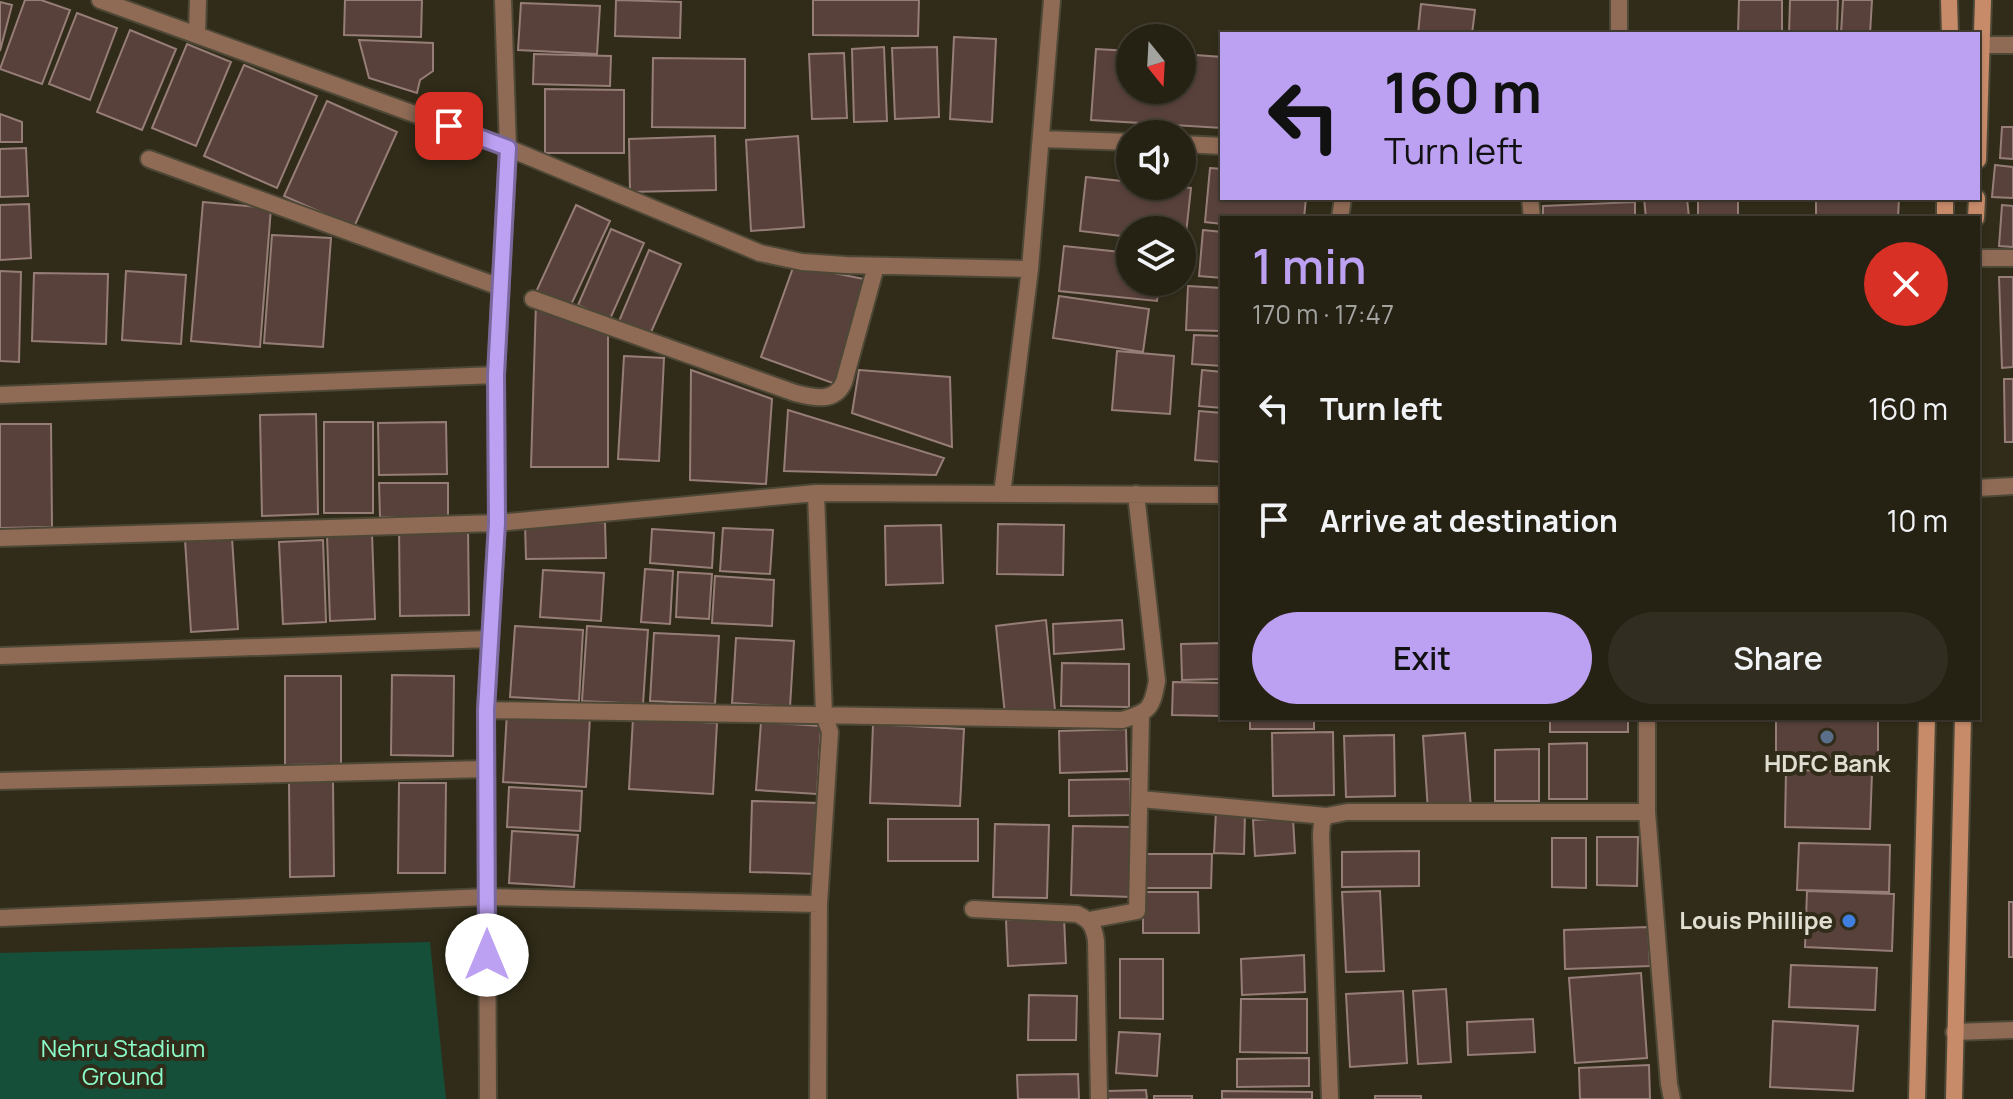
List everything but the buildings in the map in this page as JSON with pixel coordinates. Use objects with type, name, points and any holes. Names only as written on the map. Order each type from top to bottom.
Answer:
[{"type":"street","points":[[100,0],[508,148],[760,253],[802,262],[1030,269]]},
{"type":"street","points":[[197,35],[198,0]]},
{"type":"street","points":[[488,1099],[486,710],[497,523],[496,375],[508,148],[503,0]]},
{"type":"street","points":[[1002,494],[1030,269],[1052,0]]},
{"type":"street","points":[[1619,0],[1619,32]]},
{"type":"street","points":[[1949,0],[1950,32]]},
{"type":"street","points":[[1983,0],[1980,45],[2013,45]]},
{"type":"street","points":[[1041,139],[1116,142]]},
{"type":"street","points":[[1196,145],[1220,146]]},
{"type":"street","points":[[149,159],[500,287]]},
{"type":"street","points":[[1980,258],[2013,258]]},
{"type":"street","points":[[533,299],[795,393],[826,397],[834,396],[844,382],[876,266]]},
{"type":"street","points":[[0,395],[496,375]]},
{"type":"street","points":[[1980,488],[2013,486]]},
{"type":"street","points":[[816,493],[824,715],[830,732],[819,904],[818,1099]]},
{"type":"street","points":[[0,538],[497,523],[816,493],[1220,495]]},
{"type":"street","points":[[486,710],[1122,720],[1141,714],[1153,701],[1157,681],[1136,494]]},
{"type":"street","points":[[0,656],[489,639]]},
{"type":"street","points":[[1089,920],[1137,911],[1141,714]]},
{"type":"street","points":[[1647,720],[1647,812],[1672,1099]]},
{"type":"street","points":[[1917,1099],[1927,720]]},
{"type":"street","points":[[1954,1099],[1963,720]]},
{"type":"street","points":[[0,781],[486,769]]},
{"type":"street","points":[[1140,799],[1326,816],[1347,812],[1647,812]]},
{"type":"street","points":[[1326,816],[1321,834],[1330,1099]]},
{"type":"street","points":[[0,918],[486,897],[819,904]]},
{"type":"street","points":[[973,909],[1077,914],[1089,920],[1096,941],[1099,1099]]},
{"type":"street","points":[[1954,1032],[2013,1030]]},
{"type":"green space","name":"Nehru Stadium Ground","points":[[430,942],[446,1099],[0,1099],[0,953]]},
{"type":"place","name":"HDFC Bank","points":[[1827,737]]},
{"type":"place","name":"Louis Phillipe","points":[[1849,921]]},
{"type":"route","points":[[449,126],[508,148],[496,375],[497,523],[486,710],[487,955]]}]
